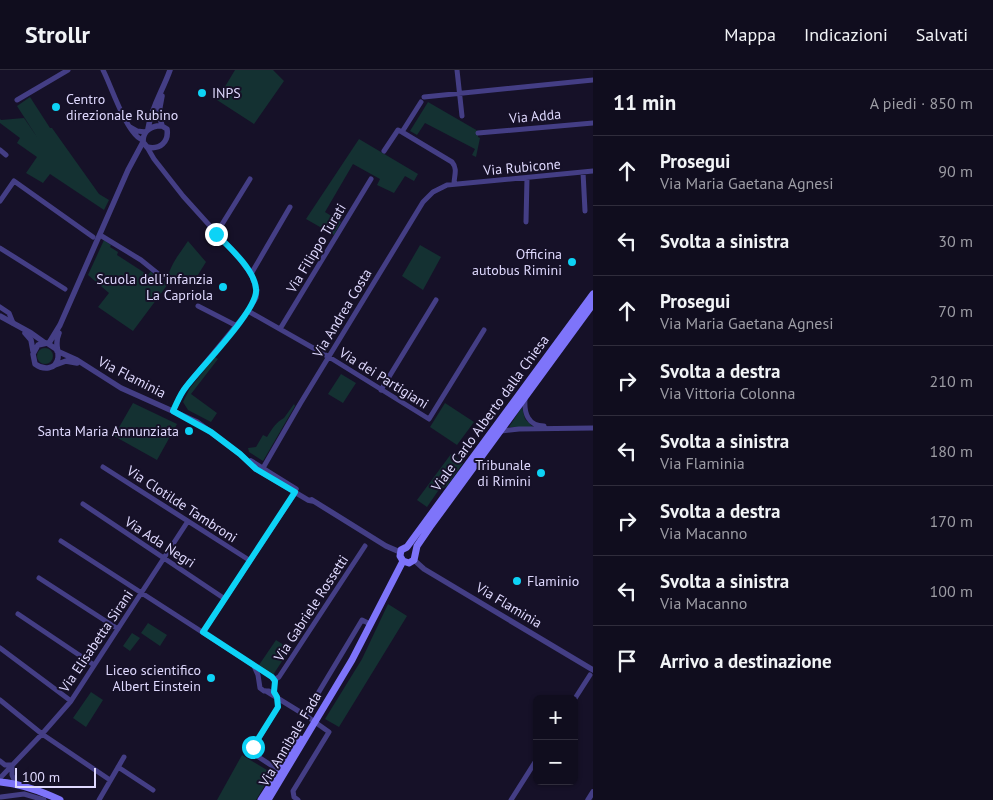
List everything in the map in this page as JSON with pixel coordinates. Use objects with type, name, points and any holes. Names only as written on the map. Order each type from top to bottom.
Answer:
[{"type":"main road","name":"Viale Carlo Alberto dalla Chiesa","points":[[410,559],[444,507],[525,399],[588,307],[593,294]]},
{"type":"main road","name":"Viale Carlo Alberto dalla Chiesa","points":[[400,552],[407,547],[588,307]]},
{"type":"main road","points":[[400,552],[400,557],[410,559],[412,548],[407,547]]},
{"type":"main road","name":"Via Annibale Fada","points":[[261,800],[332,692],[353,658],[370,624],[410,559]]},
{"type":"main road","name":"Via Annibale Fada","points":[[268,800],[313,722]]},
{"type":"main road","points":[[0,780],[32,788],[60,800]]},
{"type":"street","points":[[17,100],[68,70]]},
{"type":"street","points":[[103,70],[136,138],[156,148],[163,144],[168,135],[167,129],[162,126],[159,112],[170,70]]},
{"type":"street","points":[[457,70],[462,116]]},
{"type":"street","points":[[402,132],[423,99],[593,80]]},
{"type":"street","points":[[33,354],[36,348],[46,343],[60,325],[132,162],[145,144],[151,114],[164,88]]},
{"type":"street","name":"Via Adda","points":[[478,133],[593,122]]},
{"type":"street","points":[[130,127],[137,131],[162,126]]},
{"type":"street","points":[[384,151],[398,130],[452,162],[456,170],[454,184]]},
{"type":"street","points":[[145,144],[154,159],[193,208],[251,274],[257,290],[256,298],[248,311],[184,389],[173,411]]},
{"type":"street","points":[[156,148],[159,164]]},
{"type":"street","points":[[0,150],[6,155]]},
{"type":"street","name":"Via Rubicone","points":[[454,184],[593,171]]},
{"type":"street","points":[[583,172],[585,211]]},
{"type":"street","points":[[526,222],[527,178]]},
{"type":"street","points":[[216,234],[250,179]]},
{"type":"street","name":"Via Filippo Turati","points":[[280,329],[371,179]]},
{"type":"street","points":[[0,201],[14,181],[93,237]]},
{"type":"street","name":"Via Andrea Costa","points":[[263,468],[427,196],[439,188],[454,184]]},
{"type":"street","points":[[251,274],[290,207]]},
{"type":"street","points":[[100,235],[142,260],[162,277]]},
{"type":"street","points":[[0,248],[65,289]]},
{"type":"street","points":[[381,390],[436,300]]},
{"type":"street","points":[[198,306],[237,326]]},
{"type":"street","points":[[0,307],[9,313],[13,324]]},
{"type":"street","name":"Via dei Partigiani","points":[[248,311],[329,357],[429,419],[484,330]]},
{"type":"street","points":[[0,316],[56,350]]},
{"type":"street","points":[[20,328],[31,340],[34,361],[40,367],[47,368],[53,366],[57,361],[56,350],[60,325]]},
{"type":"street","name":"Via Flaminia","points":[[56,350],[77,360],[122,388],[173,411],[211,432],[245,458],[256,469],[308,500],[313,501]]},
{"type":"street","name":"Via Flaminia","points":[[53,366],[66,361],[84,365]]},
{"type":"street","points":[[525,399],[524,408],[527,418],[532,423],[555,428]]},
{"type":"street","points":[[501,431],[514,429],[593,428]]},
{"type":"street","name":"Via Flaminia","points":[[245,458],[386,546],[400,552]]},
{"type":"street","name":"Via Clotilde Tambroni","points":[[103,467],[249,560]]},
{"type":"street","points":[[203,632],[295,492]]},
{"type":"street","name":"Via Ada Negri","points":[[83,504],[225,599]]},
{"type":"street","name":"Via Elisabetta Sirani","points":[[0,780],[71,701],[188,521]]},
{"type":"street","points":[[61,541],[143,592],[253,664],[274,680],[278,707],[252,748],[254,754],[280,771]]},
{"type":"street","name":"Via Gabriele Rossetti","points":[[274,680],[279,677],[365,546]]},
{"type":"street","name":"Via Flaminia","points":[[410,559],[591,673]]},
{"type":"street","points":[[39,578],[118,629]]},
{"type":"street","points":[[18,614],[94,665]]},
{"type":"street","name":"Via Annibale Fada","points":[[305,715],[362,620],[370,624]]},
{"type":"street","points":[[0,648],[71,701]]},
{"type":"street","points":[[343,652],[353,658]]},
{"type":"street","points":[[253,664],[257,670],[260,688],[277,697],[329,732],[293,791],[296,799]]},
{"type":"street","points":[[577,695],[591,673]]},
{"type":"street","points":[[259,680],[263,676],[270,676]]},
{"type":"street","points":[[266,692],[274,688]]},
{"type":"street","name":"Via Annibale Fada","points":[[322,688],[332,692]]},
{"type":"street","points":[[0,700],[42,734],[110,780]]},
{"type":"street","points":[[99,800],[124,757]]},
{"type":"street","points":[[0,761],[5,765],[12,765],[12,775],[16,784]]},
{"type":"street","points":[[511,800],[533,765]]},
{"type":"street","points":[[118,767],[153,790]]},
{"type":"street","points":[[588,800],[593,792]]},
{"type":"street","points":[[1,797],[12,794],[24,794],[44,800]]},
{"type":"green space","points":[[235,70],[273,70],[284,81],[254,124],[217,100]]},
{"type":"green space","points":[[30,97],[50,128],[52,128],[99,194],[109,200],[104,210],[50,174],[43,183],[26,173],[37,157],[17,143],[20,138],[0,123],[0,119],[24,118],[37,137],[17,106]]},
{"type":"green space","points":[[428,102],[478,131],[478,137],[480,138],[476,157],[472,155],[475,149],[425,123],[417,135],[410,131]]},
{"type":"green space","points":[[359,139],[418,174],[414,181],[405,176],[394,193],[377,185],[380,179],[353,164],[325,212],[341,222],[334,235],[306,219]]},
{"type":"green space","points":[[104,240],[118,252],[117,255],[148,275],[151,271],[157,281],[162,283],[168,279],[173,264],[188,241],[206,262],[191,286],[174,276],[133,331],[98,307],[109,293],[88,275]]},
{"type":"green space","points":[[420,245],[441,257],[423,290],[402,276]]},
{"type":"green space","points":[[45,348],[51,350],[53,356],[51,362],[45,364],[39,362],[37,356],[39,350]]},
{"type":"green space","points":[[215,357],[218,359],[191,394],[217,413],[211,422],[188,410],[183,402],[190,388]]},
{"type":"green space","points":[[341,374],[356,383],[343,403],[328,394]]},
{"type":"green space","points":[[133,403],[177,424],[157,460],[114,436]]},
{"type":"green space","points":[[445,403],[474,422],[457,445],[430,427]]},
{"type":"green space","points":[[294,404],[295,406],[263,461],[249,452],[248,448],[256,447],[263,435],[267,437],[274,426],[284,418]]},
{"type":"green space","points":[[522,407],[525,419],[533,427],[509,427]]},
{"type":"green space","points":[[451,454],[463,463],[447,486],[438,491],[427,507],[417,500]]},
{"type":"green space","points":[[388,604],[407,616],[339,727],[325,719],[362,659]]},
{"type":"green space","points":[[148,623],[167,635],[160,646],[141,633]]},
{"type":"green space","points":[[132,633],[140,638],[130,651],[123,646]]},
{"type":"green space","points":[[276,640],[290,649],[273,675],[259,665]]},
{"type":"green space","points":[[91,692],[103,700],[86,727],[73,718]]},
{"type":"green space","points":[[242,755],[272,773],[256,800],[217,800]]},
{"type":"place","name":"INPS","points":[[202,93]]},
{"type":"place","name":"Centro direzionale Rubino","points":[[56,107]]},
{"type":"place","name":"Officina autobus Rimini","points":[[572,262]]},
{"type":"place","name":"Scuola dell'infanzia La Capriola","points":[[223,287]]},
{"type":"place","name":"Santa Maria Annunziata","points":[[189,431]]},
{"type":"place","name":"Tribunale di Rimini","points":[[541,473]]},
{"type":"place","name":"Flaminio","points":[[517,581]]},
{"type":"place","name":"Liceo scientifico Albert Einstein","points":[[211,678]]},
{"type":"route","points":[[216,234],[251,274],[257,290],[256,298],[237,326],[184,389],[173,411],[197,422],[240,454],[256,469],[295,492],[203,632],[274,680],[274,692],[277,697],[278,707],[253,747]]}]
